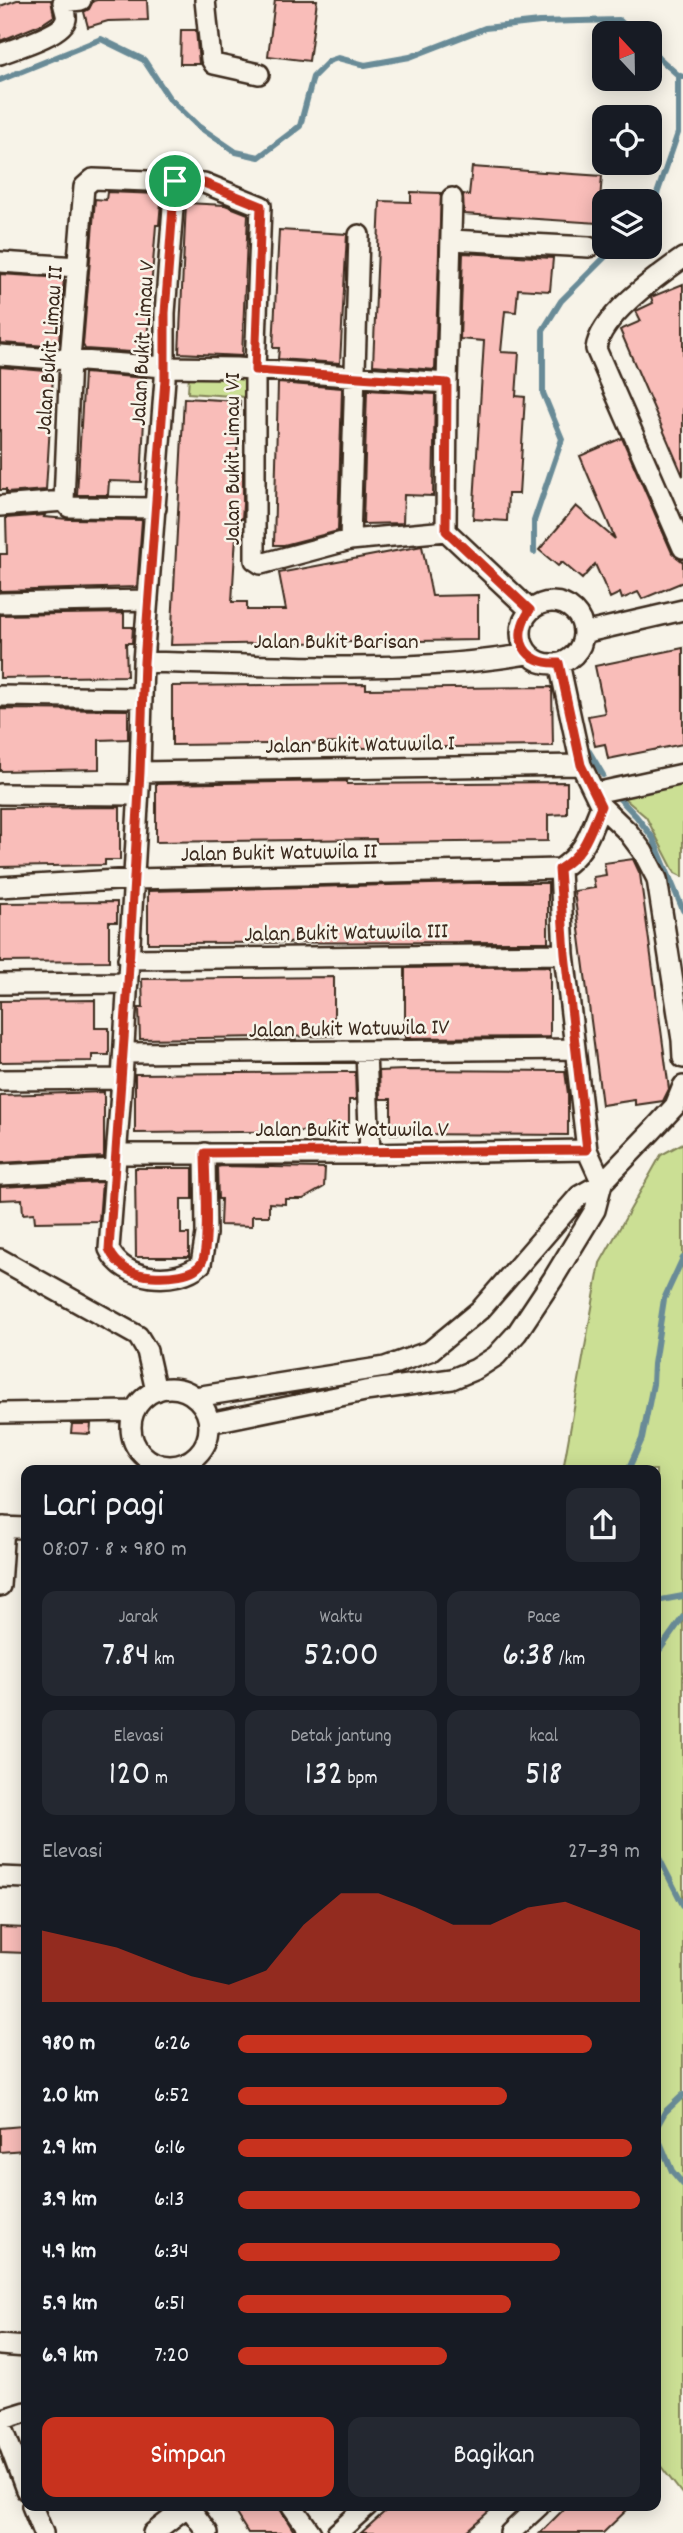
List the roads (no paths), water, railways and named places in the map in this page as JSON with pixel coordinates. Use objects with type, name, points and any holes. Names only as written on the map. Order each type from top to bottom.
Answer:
[{"type":"street","points":[[205,0],[211,59],[214,64],[259,74]]},
{"type":"street","points":[[0,54],[62,27],[69,1]]},
{"type":"street","name":"Jalan Bukit Limau II","points":[[64,501],[70,359],[84,187],[93,179],[175,181]]},
{"type":"street","name":"Jalan Bukit Limau VI","points":[[175,181],[204,183],[261,206],[255,370],[255,560],[261,564],[350,540],[446,531]]},
{"type":"street","name":"Jalan Bukit Limau V","points":[[175,181],[144,662],[124,1053],[109,1249],[120,1265],[140,1275],[161,1277],[193,1271],[203,1260],[206,1234],[205,1153]]},
{"type":"street","points":[[452,198],[446,531],[530,610]]},
{"type":"street","points":[[350,540],[359,235]]},
{"type":"street","points":[[451,240],[589,247]]},
{"type":"street","points":[[683,258],[639,290],[601,332],[596,349],[683,548]]},
{"type":"street","points":[[0,262],[78,267]]},
{"type":"street","points":[[0,355],[447,383]]},
{"type":"street","points":[[0,506],[64,501],[69,507],[156,508]]},
{"type":"street","points":[[0,603],[148,600]]},
{"type":"street","points":[[552,601],[574,610],[581,621],[583,633],[582,643],[576,652],[559,663],[547,664],[528,654],[520,632],[523,620],[530,610],[540,603],[552,601]]},
{"type":"street","points":[[583,633],[683,610]]},
{"type":"street","name":"Jalan Bukit Barisan","points":[[144,662],[334,667],[475,663],[528,654]]},
{"type":"street","points":[[559,663],[581,765],[598,799],[643,852],[657,879],[683,1058]]},
{"type":"street","points":[[0,696],[142,698]]},
{"type":"street","name":"Jalan Bukit Watuwila I","points":[[140,772],[581,765]]},
{"type":"street","points":[[598,799],[683,774]]},
{"type":"street","points":[[0,794],[137,795]]},
{"type":"street","points":[[209,1423],[365,1391],[452,1379],[477,1369],[496,1356],[517,1333],[595,1210],[602,1183],[587,1150],[574,1049],[559,869],[576,858],[581,851],[598,799]]},
{"type":"street","name":"Jalan Bukit Watuwila II","points":[[0,887],[134,879],[559,869]]},
{"type":"street","name":"Jalan Bukit Watuwila III","points":[[128,959],[565,954]]},
{"type":"street","points":[[0,984],[128,983]]},
{"type":"street","name":"Jalan Bukit Watuwila IV","points":[[124,1053],[574,1049]]},
{"type":"street","points":[[366,1051],[370,1154]]},
{"type":"street","points":[[0,1080],[122,1079]]},
{"type":"street","points":[[195,1397],[385,1367],[430,1351],[481,1309],[579,1196],[602,1183],[675,1106],[683,1086]]},
{"type":"street","name":"Jalan Bukit Watuwila V","points":[[0,1175],[205,1153],[370,1154],[587,1150]]},
{"type":"street","points":[[0,1259],[138,1336],[147,1351],[156,1391]]},
{"type":"street","points":[[430,1351],[452,1379]]},
{"type":"street","points":[[162,1465],[142,1454],[132,1438],[131,1420],[140,1402],[156,1391],[176,1389],[195,1397],[202,1404],[209,1423],[208,1435],[197,1455],[182,1465]]},
{"type":"street","points":[[0,1413],[134,1411]]},
{"type":"street","points":[[0,1586],[2,1527],[21,1528]]},
{"type":"street","points":[[0,1877],[21,1878]]},
{"type":"street","points":[[0,2345],[21,2347]]},
{"type":"street","points":[[21,2414],[0,2420],[21,2477]]},
{"type":"street","points":[[34,2511],[43,2533]]},
{"type":"street","points":[[153,2533],[182,2511]]},
{"type":"street","points":[[192,2511],[208,2533]]},
{"type":"street","points":[[296,2511],[311,2533]]},
{"type":"street","points":[[338,2533],[362,2511]]},
{"type":"street","points":[[510,2533],[534,2511]]},
{"type":"waterway","points":[[0,80],[101,39],[144,60],[169,98],[198,126],[236,152],[259,157],[300,126],[313,77],[329,61],[338,58],[365,65],[410,57],[485,28],[540,22],[620,21]]},
{"type":"waterway","points":[[662,61],[683,77]]},
{"type":"waterway","points":[[659,189],[678,133],[678,75]]},
{"type":"waterway","points":[[534,552],[534,521],[562,439],[543,393],[543,330],[561,301],[603,259]]},
{"type":"waterway","points":[[584,743],[603,775]]},
{"type":"waterway","points":[[618,797],[653,838],[683,910]]},
{"type":"waterway","points":[[630,1465],[642,1439],[653,1384],[664,1299],[683,1258]]},
{"type":"waterway","points":[[661,1600],[683,1596]]},
{"type":"waterway","points":[[661,1648],[683,1617]]},
{"type":"waterway","points":[[661,1862],[683,1905]]},
{"type":"waterway","points":[[661,2119],[683,2095]]},
{"type":"waterway","points":[[661,2145],[672,2171],[683,2184]]}]
